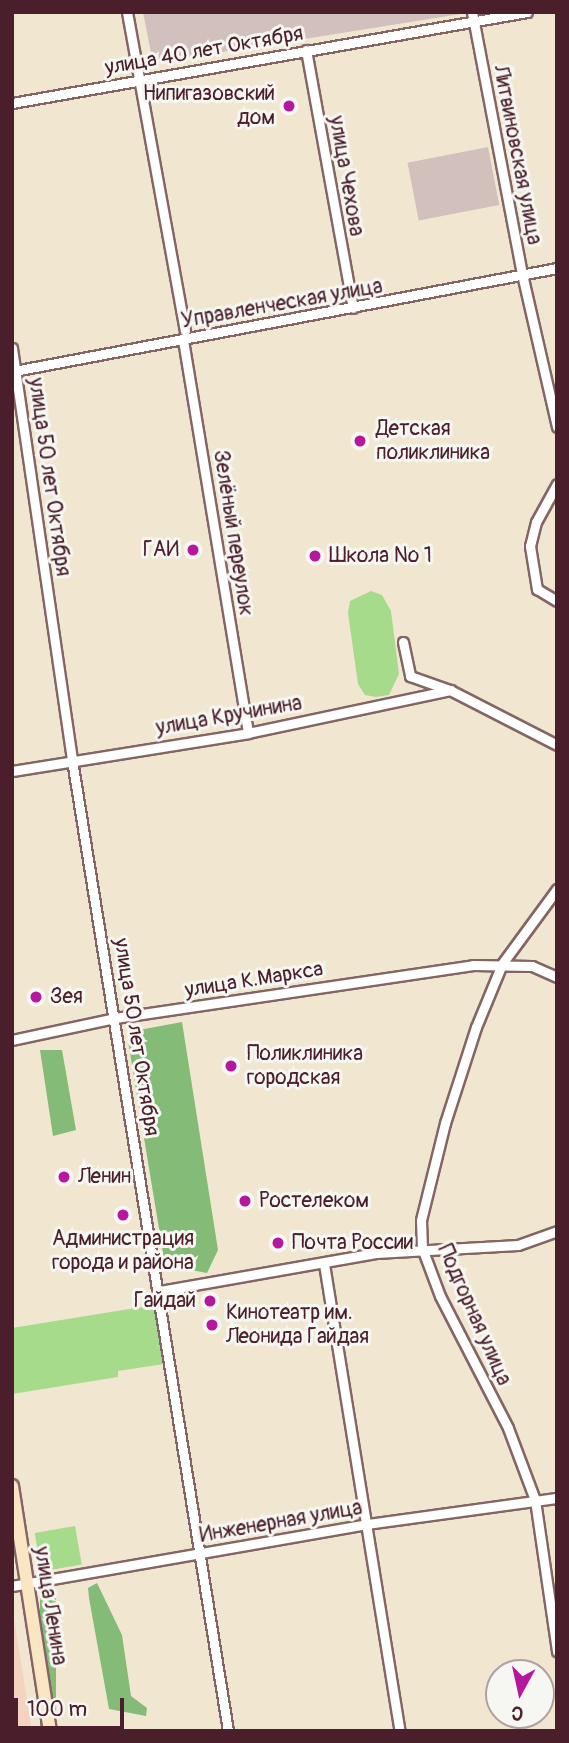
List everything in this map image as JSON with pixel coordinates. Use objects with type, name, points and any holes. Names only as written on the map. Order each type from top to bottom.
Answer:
[{"type":"main road","name":"улица Ленина","points":[[12,1486],[50,1731]]},
{"type":"street","name":"Зелёный переулок","points":[[127,12],[184,335],[248,733]]},
{"type":"street","name":"улица 40 лет Октября","points":[[12,103],[473,17],[527,12]]},
{"type":"street","name":"Литвиновская улица","points":[[473,17],[522,274],[557,427]]},
{"type":"street","name":"улица Чехова","points":[[306,50],[353,308]]},
{"type":"street","name":"Управленческая улица","points":[[14,371],[184,335],[353,308],[557,268]]},
{"type":"street","name":"улица 50 лет Октября","points":[[12,348],[72,760],[160,1291],[228,1731]]},
{"type":"street","points":[[557,484],[536,522],[530,546],[537,589],[557,601]]},
{"type":"street","points":[[404,642],[410,676],[450,690],[557,745]]},
{"type":"street","name":"улица Кручинина","points":[[12,771],[248,733],[450,690]]},
{"type":"street","name":"Подгорная улица","points":[[557,889],[502,964],[445,1123],[421,1220],[422,1248],[446,1308],[508,1428],[535,1500],[557,1651]]},
{"type":"street","name":"улица К.Маркса","points":[[12,1040],[115,1018],[502,964],[532,966],[557,978]]},
{"type":"street","points":[[160,1291],[422,1248],[518,1245],[557,1231]]},
{"type":"street","points":[[324,1264],[400,1731]]},
{"type":"street","name":"Инженерная улица","points":[[12,1586],[368,1524],[557,1499]]},
{"type":"shaded area","points":[[143,12],[467,12],[467,13],[153,63]]},
{"type":"shaded area","points":[[488,147],[499,205],[419,221],[408,163]]},
{"type":"shaded area","points":[[12,1606],[32,1731],[12,1731]]},
{"type":"green space","points":[[371,591],[382,595],[391,611],[399,674],[389,695],[376,697],[365,695],[358,684],[348,613],[350,601]]},
{"type":"green space","points":[[182,1022],[218,1250],[207,1273],[165,1265],[128,1041],[139,1030]]},
{"type":"green space","points":[[40,1050],[62,1050],[76,1130],[53,1136]]},
{"type":"green space","points":[[154,1305],[164,1364],[118,1371],[118,1377],[12,1394],[12,1328]]},
{"type":"green space","points":[[75,1526],[82,1564],[41,1572],[35,1533]]},
{"type":"green space","points":[[97,1583],[122,1635],[131,1696],[147,1708],[146,1716],[109,1709],[88,1588]]},
{"type":"green space","points":[[40,1598],[56,1598],[56,1731],[40,1731]]},
{"type":"place","name":"Нипигазовский дом","points":[[289,106]]},
{"type":"place","name":"Детская поликлиника","points":[[360,441]]},
{"type":"place","name":"ГАИ","points":[[193,550]]},
{"type":"place","name":"Школа № 1","points":[[315,556]]},
{"type":"place","name":"Зея","points":[[36,997]]},
{"type":"place","name":"Поликлиника городская","points":[[231,1066]]},
{"type":"place","name":"Ленин","points":[[64,1177]]},
{"type":"place","name":"Ростелеком","points":[[245,1201]]},
{"type":"place","name":"Администрация города и района","points":[[123,1215]]},
{"type":"place","name":"Почта России","points":[[278,1243]]},
{"type":"place","name":"Гайдай","points":[[210,1301]]},
{"type":"place","name":"Кинотеатр им. Леонида Гайдая","points":[[212,1325]]}]
